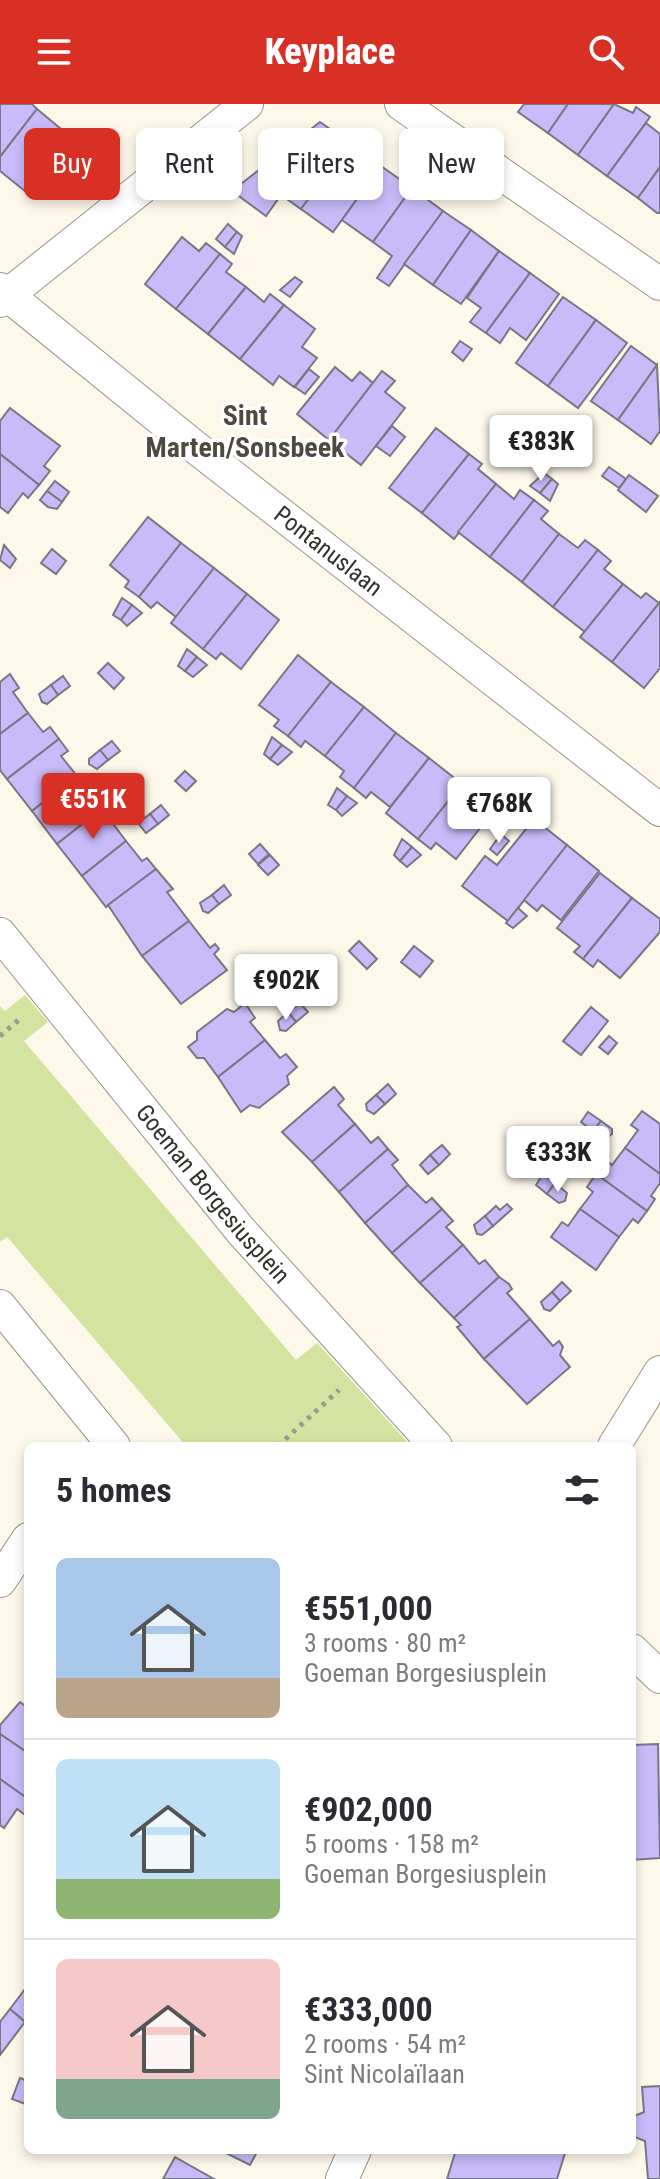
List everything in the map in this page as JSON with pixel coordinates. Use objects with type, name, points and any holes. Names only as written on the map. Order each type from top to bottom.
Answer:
[{"type":"street","points":[[3,295],[247,104]]},
{"type":"street","points":[[401,104],[658,278]]},
{"type":"street","name":"Pontanuslaan","points":[[3,295],[660,810]]},
{"type":"street","name":"Goeman Borgesiusplein","points":[[0,934],[241,1231],[432,1442]]},
{"type":"street","points":[[0,1306],[101,1441]]},
{"type":"street","points":[[616,1442],[660,1372]]},
{"type":"street","points":[[0,1581],[24,1545]]},
{"type":"street","points":[[636,1654],[660,1677]]},
{"type":"street","points":[[342,2179],[353,2154]]},
{"type":"path","points":[[282,1442],[364,1367]]},
{"type":"green space","points":[[25,995],[48,1022],[24,1041],[296,1360],[317,1343],[407,1442],[183,1442],[7,1237],[0,1242],[0,1006],[5,1011]]},
{"type":"building","points":[[0,104],[32,104],[37,109],[0,157]]},
{"type":"building","points":[[524,104],[568,104],[548,133],[518,112]]},
{"type":"building","points":[[568,104],[614,104],[578,155],[548,133]]},
{"type":"building","points":[[614,104],[633,113],[636,107],[650,117],[607,176],[578,155]]},
{"type":"building","points":[[37,109],[60,128],[24,128],[24,190],[0,171],[0,157]]},
{"type":"building","points":[[320,122],[329,128],[312,128]]},
{"type":"building","points":[[646,123],[660,134],[660,167],[638,198],[607,176]]},
{"type":"building","points":[[383,167],[399,179],[399,200],[403,200],[373,242],[342,220],[356,200],[383,200]]},
{"type":"building","points":[[660,167],[660,213],[657,213],[638,198]]},
{"type":"building","points":[[258,171],[258,200],[277,200],[266,216],[242,198],[242,183]]},
{"type":"building","points":[[288,200],[308,200],[301,209]]},
{"type":"building","points":[[308,200],[356,200],[333,232],[301,209]]},
{"type":"building","points":[[403,200],[428,200],[443,211],[389,286],[377,278],[392,256],[373,242]]},
{"type":"building","points":[[443,211],[471,230],[433,285],[404,264]]},
{"type":"building","points":[[228,224],[237,232],[225,247],[216,239]]},
{"type":"building","points":[[471,230],[499,251],[461,304],[433,285]]},
{"type":"building","points":[[237,232],[242,236],[234,254],[225,247]]},
{"type":"building","points":[[182,237],[199,251],[206,243],[220,254],[176,309],[145,284]]},
{"type":"building","points":[[499,251],[530,273],[486,333],[470,322],[481,308],[467,298]]},
{"type":"building","points":[[220,254],[232,264],[226,272],[246,287],[208,334],[176,309]]},
{"type":"building","points":[[530,273],[559,294],[526,340],[510,328],[500,343],[486,333]]},
{"type":"building","points":[[295,277],[302,282],[290,297],[280,290]]},
{"type":"building","points":[[246,287],[264,302],[270,294],[284,305],[240,359],[208,334]]},
{"type":"building","points":[[563,297],[596,320],[548,386],[516,363]]},
{"type":"building","points":[[284,305],[315,329],[302,347],[317,358],[294,387],[279,376],[273,385],[240,359]]},
{"type":"building","points":[[596,320],[627,343],[578,408],[548,386]]},
{"type":"building","points":[[460,341],[472,349],[463,361],[452,352]]},
{"type":"building","points":[[631,346],[657,365],[618,420],[591,401]]},
{"type":"building","points":[[657,365],[660,431],[651,444],[618,420]]},
{"type":"building","points":[[335,367],[352,381],[360,372],[373,383],[329,440],[297,414]]},
{"type":"building","points":[[309,369],[319,377],[305,394],[295,387]]},
{"type":"building","points":[[382,371],[395,381],[385,392],[405,408],[361,465],[329,440]]},
{"type":"building","points":[[10,408],[60,446],[44,466],[50,471],[39,485],[0,454],[0,421]]},
{"type":"building","points":[[392,426],[405,437],[390,456],[376,446]]},
{"type":"building","points":[[436,428],[469,454],[422,513],[389,488]]},
{"type":"building","points":[[0,454],[39,485],[28,498],[23,493],[8,513],[0,507]]},
{"type":"building","points":[[469,454],[482,464],[478,469],[496,484],[454,539],[422,513]]},
{"type":"building","points":[[609,467],[626,479],[619,488],[602,476]]},
{"type":"building","points":[[544,473],[552,479],[540,493],[530,486]]},
{"type":"building","points":[[629,475],[658,496],[646,512],[618,490]]},
{"type":"building","points":[[552,479],[558,484],[550,501],[540,493]]},
{"type":"building","points":[[55,481],[69,492],[62,502],[47,491]]},
{"type":"building","points":[[496,484],[514,499],[520,490],[534,500],[490,557],[458,532]]},
{"type":"building","points":[[47,491],[62,502],[57,509],[48,507],[40,500]]},
{"type":"building","points":[[534,500],[548,511],[541,519],[559,534],[522,582],[490,557]]},
{"type":"building","points":[[148,517],[181,543],[139,597],[125,587],[129,581],[110,565]]},
{"type":"building","points":[[559,534],[578,548],[585,540],[598,550],[553,607],[522,582]]},
{"type":"building","points":[[181,543],[214,568],[176,617],[157,602],[151,608],[139,597]]},
{"type":"building","points":[[4,545],[16,559],[10,568],[0,560]]},
{"type":"building","points":[[52,549],[66,561],[56,574],[41,563]]},
{"type":"building","points":[[598,550],[611,561],[604,569],[623,584],[585,632],[553,607]]},
{"type":"building","points":[[214,568],[247,594],[203,649],[171,623]]},
{"type":"building","points":[[623,584],[641,598],[646,593],[659,603],[612,662],[580,637]]},
{"type":"building","points":[[247,594],[279,620],[241,669],[221,653],[216,659],[203,649]]},
{"type":"building","points":[[122,598],[132,605],[121,620],[113,615]]},
{"type":"building","points":[[660,602],[660,668],[644,688],[612,662]]},
{"type":"building","points":[[132,605],[142,613],[127,626],[121,620]]},
{"type":"building","points":[[187,649],[197,657],[185,671],[178,666]]},
{"type":"building","points":[[298,655],[331,682],[288,736],[274,726],[279,720],[259,705]]},
{"type":"building","points":[[197,657],[207,665],[193,677],[185,671]]},
{"type":"building","points":[[108,663],[124,678],[114,689],[98,673]]},
{"type":"building","points":[[10,674],[19,688],[13,692],[28,713],[0,734],[0,682]]},
{"type":"building","points":[[63,676],[70,686],[58,695],[51,685]]},
{"type":"building","points":[[331,682],[364,707],[325,756],[305,741],[301,747],[288,736]]},
{"type":"building","points":[[51,685],[58,695],[47,704],[42,702],[39,694]]},
{"type":"building","points":[[364,707],[396,733],[354,788],[340,777],[344,771],[325,756]]},
{"type":"building","points":[[28,713],[43,732],[50,727],[59,739],[7,779],[0,770],[0,734]]},
{"type":"building","points":[[396,733],[429,758],[390,807],[371,792],[366,798],[354,788]]},
{"type":"building","points":[[272,737],[282,745],[270,759],[264,754]]},
{"type":"building","points":[[59,739],[68,751],[61,756],[77,776],[32,811],[7,779]]},
{"type":"building","points":[[112,741],[120,751],[108,760],[100,750]]},
{"type":"building","points":[[282,745],[292,752],[278,765],[270,759]]},
{"type":"building","points":[[100,750],[108,760],[97,769],[89,764],[89,759]]},
{"type":"building","points":[[429,758],[462,784],[418,839],[386,813]]},
{"type":"building","points":[[185,771],[196,781],[186,791],[175,781]]},
{"type":"building","points":[[77,776],[92,797],[99,792],[108,804],[57,844],[32,811]]},
{"type":"building","points":[[462,784],[494,810],[456,859],[436,843],[431,849],[418,839]]},
{"type":"building","points":[[337,788],[347,796],[336,810],[328,805]]},
{"type":"building","points":[[347,796],[357,803],[342,816],[336,810]]},
{"type":"building","points":[[108,804],[118,816],[111,821],[126,841],[82,876],[57,844]]},
{"type":"building","points":[[161,805],[169,815],[158,824],[150,814]]},
{"type":"building","points":[[150,814],[158,824],[146,833],[138,823]]},
{"type":"building","points":[[534,819],[567,845],[508,921],[462,886],[485,856],[497,865]]},
{"type":"building","points":[[501,834],[509,841],[497,855],[490,849]]},
{"type":"building","points":[[402,839],[412,847],[400,861],[394,855]]},
{"type":"building","points":[[126,841],[142,861],[147,858],[156,869],[106,907],[82,876]]},
{"type":"building","points":[[260,844],[269,854],[258,864],[249,854]]},
{"type":"building","points":[[567,845],[599,871],[561,920],[542,905],[537,911],[524,900]]},
{"type":"building","points":[[412,847],[421,855],[407,867],[400,861]]},
{"type":"building","points":[[270,855],[279,865],[268,875],[258,865]]},
{"type":"building","points":[[156,869],[173,889],[167,892],[189,921],[142,956],[108,905]]},
{"type":"building","points":[[600,873],[632,898],[583,959],[574,952],[580,946],[557,928]]},
{"type":"building","points":[[224,885],[231,895],[219,904],[212,895]]},
{"type":"building","points":[[212,895],[219,904],[208,913],[203,911],[200,903]]},
{"type":"building","points":[[632,898],[660,919],[660,932],[620,978],[598,960],[593,967],[583,959]]},
{"type":"building","points":[[518,908],[527,916],[513,928],[506,923]]},
{"type":"building","points":[[189,921],[210,948],[215,944],[219,949],[214,954],[227,970],[181,1004],[142,956]]},
{"type":"building","points":[[359,941],[377,959],[367,969],[349,951]]},
{"type":"building","points":[[414,946],[433,961],[420,977],[401,962]]},
{"type":"building","points":[[245,1003],[255,1018],[250,1022],[265,1040],[218,1077],[204,1058],[197,1058],[188,1047],[197,1040],[197,1032],[227,1009],[234,1012]]},
{"type":"building","points":[[300,1003],[308,1012],[296,1022],[288,1012]]},
{"type":"building","points":[[591,1007],[608,1021],[581,1055],[563,1041]]},
{"type":"building","points":[[288,1012],[296,1022],[286,1031],[280,1030],[278,1021]]},
{"type":"building","points":[[609,1036],[617,1043],[608,1054],[599,1047]]},
{"type":"building","points":[[265,1040],[280,1058],[286,1054],[297,1067],[287,1076],[289,1084],[259,1108],[250,1105],[241,1112],[218,1077]]},
{"type":"building","points":[[388,1084],[396,1094],[385,1104],[376,1095]]},
{"type":"building","points":[[334,1087],[344,1099],[338,1105],[355,1124],[312,1162],[282,1132]]},
{"type":"building","points":[[376,1095],[385,1104],[374,1114],[367,1110],[366,1104]]},
{"type":"building","points":[[642,1111],[660,1124],[660,1174],[625,1148],[638,1130],[631,1125]]},
{"type":"building","points":[[588,1112],[601,1121],[593,1131],[581,1122]]},
{"type":"building","points":[[601,1121],[612,1129],[612,1134],[605,1139],[593,1131]]},
{"type":"building","points":[[355,1124],[371,1143],[378,1137],[388,1149],[339,1192],[312,1162]]},
{"type":"building","points":[[442,1145],[450,1154],[439,1165],[430,1155]]},
{"type":"building","points":[[625,1148],[660,1174],[660,1183],[651,1196],[655,1199],[647,1211],[596,1174],[606,1160],[612,1165]]},
{"type":"building","points":[[388,1149],[398,1160],[392,1165],[408,1185],[365,1223],[339,1192]]},
{"type":"building","points":[[430,1155],[439,1165],[428,1174],[420,1165]]},
{"type":"building","points":[[543,1174],[555,1183],[547,1194],[536,1185]]},
{"type":"building","points":[[596,1174],[647,1211],[638,1223],[633,1219],[619,1237],[580,1209],[593,1192],[587,1187]]},
{"type":"building","points":[[555,1183],[567,1193],[565,1201],[559,1203],[547,1194]]},
{"type":"building","points":[[408,1185],[426,1203],[432,1198],[442,1209],[392,1253],[365,1223]]},
{"type":"building","points":[[507,1204],[512,1209],[493,1226],[485,1216],[496,1206],[500,1210]]},
{"type":"building","points":[[442,1209],[453,1221],[446,1227],[463,1245],[420,1283],[392,1253]]},
{"type":"building","points":[[580,1209],[619,1237],[596,1270],[551,1237],[562,1222],[568,1226]]},
{"type":"building","points":[[485,1216],[493,1226],[482,1235],[477,1234],[474,1225]]},
{"type":"building","points":[[463,1245],[479,1264],[485,1260],[499,1277],[454,1318],[420,1283]]},
{"type":"building","points":[[499,1277],[509,1284],[512,1289],[507,1293],[530,1319],[484,1359],[457,1327],[461,1325],[454,1318]]},
{"type":"building","points":[[562,1282],[571,1291],[560,1301],[552,1292]]},
{"type":"building","points":[[552,1292],[560,1301],[550,1311],[544,1309],[541,1302]]},
{"type":"building","points":[[530,1319],[553,1346],[559,1341],[563,1347],[560,1355],[570,1367],[527,1404],[484,1359]]},
{"type":"building","points":[[20,1702],[24,1705],[24,1750],[0,1734],[0,1725]]},
{"type":"building","points":[[0,1734],[24,1750],[24,1796],[0,1779]]},
{"type":"building","points":[[658,1744],[660,1858],[636,1860],[636,1745]]},
{"type":"building","points":[[0,1779],[24,1796],[24,1814],[17,1809],[4,1828],[0,1825]]},
{"type":"building","points":[[24,1990],[24,2021],[10,2009]]},
{"type":"building","points":[[10,2009],[24,2021],[0,2055],[0,2022]]},
{"type":"building","points":[[20,2078],[24,2080],[24,2104],[12,2099]]},
{"type":"building","points":[[660,2086],[660,2179],[648,2179],[645,2141],[636,2138],[636,2115],[644,2112],[642,2087]]},
{"type":"building","points":[[228,2154],[256,2154],[250,2165]]},
{"type":"building","points":[[455,2154],[565,2154],[557,2179],[447,2179]]},
{"type":"building","points":[[175,2157],[214,2179],[163,2179]]},
{"type":"district","name":"Sint Marten/Sonsbeek","points":[[245,431]]}]
